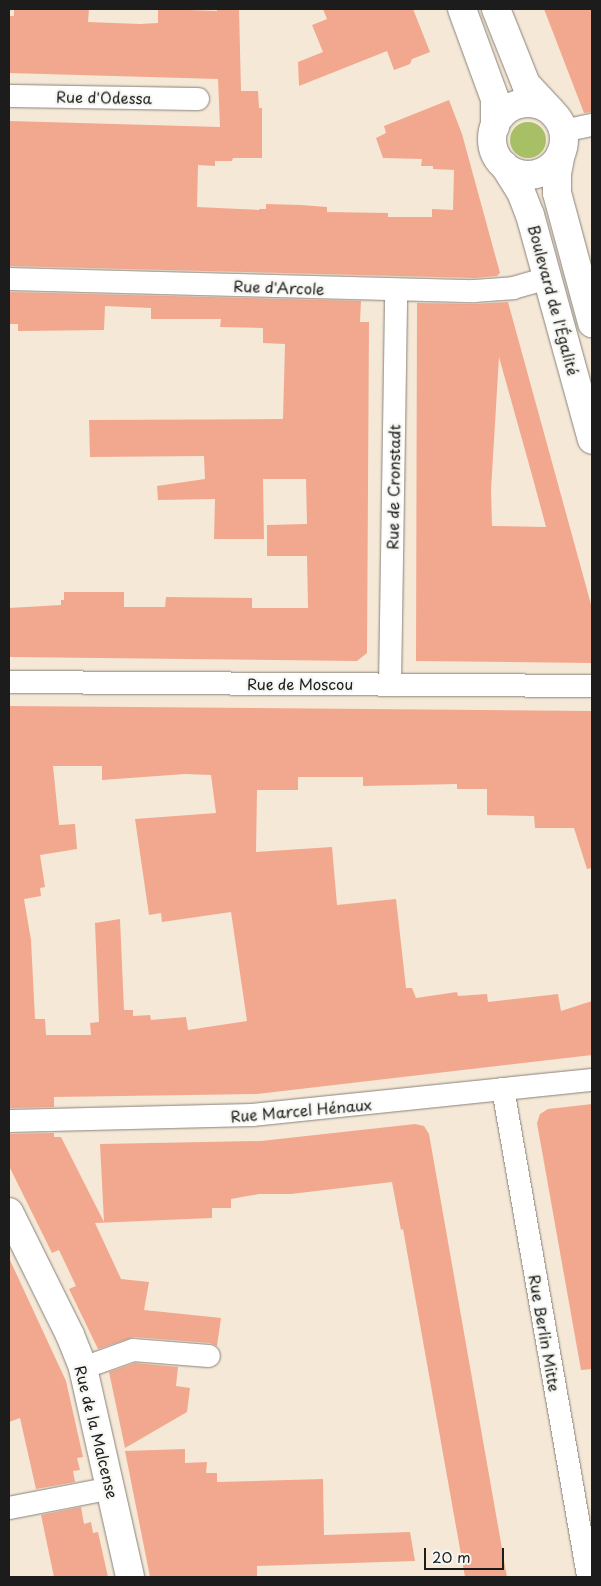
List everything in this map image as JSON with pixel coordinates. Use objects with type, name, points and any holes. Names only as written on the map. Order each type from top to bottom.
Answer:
[{"type":"main road","points":[[462,9],[495,100],[493,144],[496,156],[504,165],[519,174],[536,174],[551,167],[558,132],[526,84],[496,9]]},
{"type":"main road","points":[[495,126],[501,116],[516,106],[534,104],[558,132]]},
{"type":"main road","name":"Boulevard de l'Égalité","points":[[558,132],[557,193],[592,323]]},
{"type":"main road","name":"Boulevard de l'Égalité","points":[[504,165],[526,201],[592,440]]},
{"type":"main road","name":"Rue de la Malcense","points":[[9,1212],[70,1335],[83,1368],[112,1488],[130,1577]]},
{"type":"street","name":"Rue d'Odessa","points":[[9,96],[198,99]]},
{"type":"street","points":[[558,132],[592,125]]},
{"type":"street","name":"Rue d'Arcole","points":[[9,279],[396,290],[495,290],[513,288],[548,278]]},
{"type":"street","name":"Rue de Cronstadt","points":[[390,685],[396,290]]},
{"type":"street","name":"Rue de Moscou","points":[[9,682],[592,686]]},
{"type":"street","name":"Rue Marcel Hénaux","points":[[9,1121],[217,1118],[293,1112],[592,1080]]},
{"type":"street","name":"Rue Berlin Mitte","points":[[503,1090],[588,1577]]},
{"type":"street","points":[[83,1368],[134,1350],[209,1356]]},
{"type":"street","points":[[9,1508],[112,1488]]},
{"type":"green space","points":[[528,122],[535,123],[541,127],[545,133],[545,147],[541,153],[535,157],[528,158],[521,157],[515,153],[511,147],[510,140],[511,133],[515,127],[521,123]]},
{"type":"building","points":[[14,9],[89,9],[88,22],[140,24],[158,23],[158,9],[217,11],[217,9],[239,9],[241,91],[258,91],[259,108],[262,108],[262,158],[233,158],[232,161],[215,161],[215,166],[198,165],[197,207],[259,210],[266,209],[266,204],[301,205],[327,207],[327,212],[388,213],[388,217],[432,217],[432,209],[453,210],[454,170],[433,169],[433,166],[421,166],[422,159],[383,158],[376,138],[386,133],[384,126],[449,100],[462,134],[500,273],[497,276],[474,278],[9,266],[9,121],[220,127],[218,79],[9,73],[9,16],[14,16]]},
{"type":"building","points":[[323,9],[413,9],[430,52],[412,59],[410,64],[394,70],[387,51],[299,86],[298,62],[323,52],[312,25],[327,19]]},
{"type":"building","points":[[544,9],[592,9],[592,112],[584,113]]},
{"type":"building","points":[[9,292],[361,301],[360,322],[369,322],[367,653],[357,661],[9,657],[9,608],[61,605],[61,600],[64,600],[64,592],[124,592],[124,607],[165,607],[166,597],[252,598],[252,608],[308,608],[307,556],[267,556],[267,525],[307,524],[306,479],[263,479],[264,539],[214,539],[215,499],[158,500],[157,486],[205,479],[204,456],[90,457],[89,420],[283,419],[285,344],[263,343],[263,328],[220,327],[221,319],[151,319],[151,308],[105,306],[104,330],[18,331],[18,324],[9,324]]},
{"type":"building","points":[[508,302],[592,608],[592,663],[416,661],[417,303],[474,304]],"holes":[[[499,357],[546,527],[492,526],[491,490]]]},
{"type":"building","points":[[9,706],[592,711],[592,868],[587,869],[574,828],[535,828],[534,816],[487,815],[487,789],[457,789],[457,784],[363,786],[363,777],[298,777],[298,790],[257,790],[256,852],[332,847],[337,905],[396,899],[406,988],[412,988],[416,998],[457,992],[458,996],[487,994],[488,1002],[558,994],[561,1011],[592,1001],[592,1055],[257,1094],[54,1097],[54,1107],[9,1108]],"holes":[[[53,766],[102,766],[102,780],[185,774],[211,775],[216,813],[135,819],[149,915],[161,913],[162,922],[231,912],[247,1021],[188,1030],[186,1017],[151,1020],[150,1015],[133,1016],[133,1010],[124,1010],[120,919],[95,923],[99,1022],[90,1023],[91,1035],[46,1035],[45,1019],[35,1019],[31,940],[24,899],[41,896],[40,888],[45,887],[40,855],[77,849],[75,824],[59,825]]]},
{"type":"building","points":[[592,1104],[592,1369],[581,1370],[537,1123],[540,1114],[548,1109]]},
{"type":"building","points":[[415,1124],[424,1126],[429,1134],[507,1577],[465,1577],[403,1229],[401,1230],[392,1182],[291,1194],[259,1194],[231,1199],[231,1208],[212,1208],[212,1218],[95,1223],[121,1279],[149,1282],[144,1310],[221,1318],[217,1346],[210,1343],[134,1337],[98,1349],[69,1289],[76,1286],[59,1250],[52,1253],[9,1166],[9,1134],[54,1133],[54,1137],[61,1137],[104,1222],[100,1144],[261,1141]]},
{"type":"building","points":[[9,1258],[66,1381],[83,1457],[77,1458],[80,1470],[73,1471],[75,1482],[36,1489],[20,1418],[9,1422]]},
{"type":"building","points":[[135,1363],[178,1367],[176,1386],[190,1388],[187,1412],[125,1448],[109,1372]]},
{"type":"building","points":[[185,1449],[185,1463],[207,1462],[206,1473],[217,1473],[217,1482],[323,1479],[324,1535],[410,1532],[415,1561],[257,1566],[257,1577],[150,1577],[125,1451]]},
{"type":"building","points":[[81,1507],[84,1524],[91,1522],[93,1533],[98,1532],[108,1577],[54,1577],[41,1515]]}]
